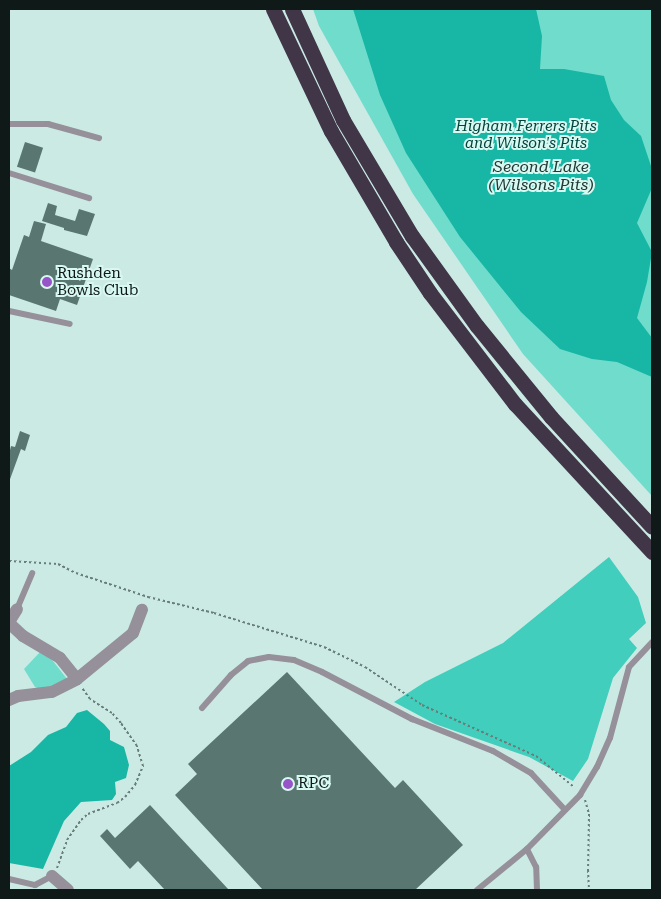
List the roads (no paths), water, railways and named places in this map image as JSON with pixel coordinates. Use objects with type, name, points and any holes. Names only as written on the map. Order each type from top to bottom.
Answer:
[{"type":"highway","points":[[273,9],[331,131],[396,242],[430,293],[515,404],[652,552]]},
{"type":"highway","points":[[292,9],[344,120],[412,236],[476,326],[551,417],[652,527]]},
{"type":"street","points":[[17,609],[9,623],[23,636],[60,658],[77,679]]},
{"type":"street","points":[[9,700],[18,696],[52,692],[77,679],[133,634],[142,610]]},
{"type":"street","points":[[52,876],[68,890]]},
{"type":"lane","points":[[9,124],[48,124],[98,138]]},
{"type":"lane","points":[[9,173],[89,198]]},
{"type":"lane","points":[[9,311],[70,324]]},
{"type":"lane","points":[[17,609],[32,573]]},
{"type":"lane","points":[[477,890],[527,849],[580,795],[597,767],[610,738],[629,667],[652,643]]},
{"type":"lane","points":[[202,708],[231,675],[248,661],[269,657],[294,660],[322,672],[412,719],[493,751],[531,773],[565,810]]},
{"type":"lane","points":[[527,849],[536,867],[537,890]]},
{"type":"lane","points":[[9,879],[35,885],[52,876]]},
{"type":"water","name":"Second Lake (Wilsons Pits)","points":[[353,9],[536,9],[542,36],[540,69],[564,69],[604,76],[611,100],[624,120],[641,136],[651,166],[652,188],[637,223],[652,252],[647,282],[637,318],[652,338],[652,377],[617,362],[592,359],[560,349],[521,312],[460,237],[406,153],[380,95]]},
{"type":"water","points":[[87,710],[110,731],[110,740],[124,747],[129,765],[126,778],[115,782],[116,794],[112,800],[81,802],[64,821],[43,869],[9,863],[9,766],[31,752],[48,735],[66,727],[77,713]]},
{"type":"place","name":"Rushden Bowls Club","points":[[47,282]]},
{"type":"place","name":"RPC","points":[[288,784]]},
{"type":"park label","name":"Higham Ferrers Pits and Wilson's Pits","points":[[526,134]]}]
